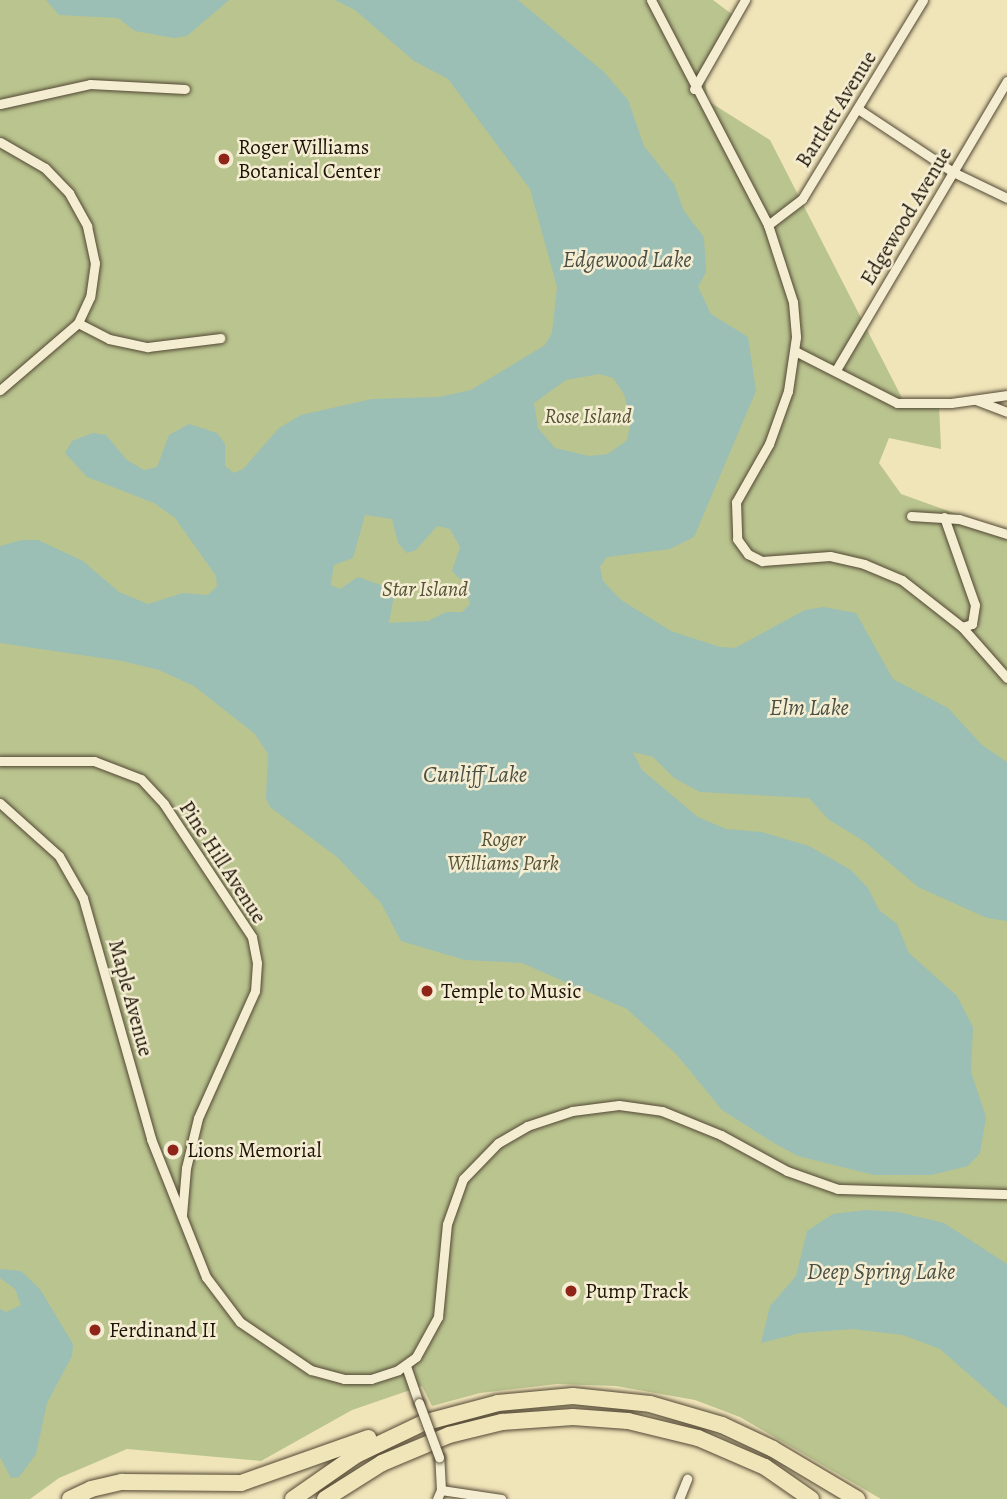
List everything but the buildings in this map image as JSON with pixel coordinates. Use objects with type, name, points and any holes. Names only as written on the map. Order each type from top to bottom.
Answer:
[{"type":"highway","points":[[70,1499],[91,1489],[122,1482],[210,1486],[251,1481],[423,1423],[516,1400],[612,1399],[704,1418],[790,1458],[857,1499]]},
{"type":"highway","points":[[326,1499],[382,1463],[440,1438],[502,1422],[564,1417],[628,1421],[698,1438],[765,1467],[811,1499]]},
{"type":"highway","points":[[293,1499],[356,1455],[423,1423]]},
{"type":"highway","points":[[790,1458],[847,1499]]},
{"type":"street","points":[[650,0],[694,89],[768,225],[793,302],[795,351],[775,432],[735,506],[734,526],[740,545],[762,561],[821,556],[874,567],[911,586],[962,627],[1007,678]]},
{"type":"street","points":[[694,89],[746,0]]},
{"type":"street","name":"Bartlett Avenue","points":[[768,225],[802,199],[923,0]]},
{"type":"street","name":"Edgewood Avenue","points":[[836,370],[1007,81]]},
{"type":"street","points":[[0,104],[90,85],[185,89]]},
{"type":"street","points":[[858,109],[953,172],[1007,198]]},
{"type":"street","points":[[0,142],[53,175],[75,202],[87,226],[94,276],[78,323],[0,390]]},
{"type":"street","points":[[78,323],[108,339],[148,347],[220,338]]},
{"type":"street","points":[[795,351],[897,403],[976,400],[1007,395]]},
{"type":"street","points":[[976,400],[1007,412]]},
{"type":"street","points":[[911,516],[944,517],[1007,534]]},
{"type":"street","points":[[944,517],[975,605],[972,624],[962,627]]},
{"type":"street","name":"Pine Hill Avenue","points":[[0,761],[94,761],[141,779],[158,796],[252,937],[257,963],[255,991],[192,1136],[182,1203],[184,1228]]},
{"type":"street","name":"Maple Avenue","points":[[0,803],[59,856],[83,898],[148,1126],[184,1228],[219,1299],[280,1353],[311,1370],[355,1380],[385,1376],[406,1366]]},
{"type":"street","points":[[502,1499],[439,1495],[439,1457],[406,1366],[425,1345],[438,1318],[447,1224],[463,1179],[498,1143],[572,1111],[608,1105],[655,1109],[722,1135],[796,1175],[838,1189],[886,1194],[1007,1194]]},
{"type":"street","points":[[679,1499],[687,1479]]},
{"type":"green space","name":"Roger Williams Park","points":[[0,0],[713,0],[737,18],[704,73],[708,101],[770,140],[903,400],[939,404],[941,449],[889,438],[879,463],[901,494],[1007,532],[1007,1499],[881,1499],[740,1417],[695,1400],[616,1386],[557,1384],[480,1393],[432,1406],[422,1386],[352,1410],[261,1461],[127,1449],[59,1478],[30,1499],[0,1499]]},
{"type":"water","points":[[46,0],[229,0],[187,36],[174,38],[135,31],[118,18],[59,15]]},
{"type":"water","name":"Cunliff Lake","points":[[335,0],[518,0],[604,72],[628,100],[644,146],[674,184],[684,211],[704,237],[706,272],[698,287],[711,314],[748,337],[756,391],[694,537],[670,549],[607,557],[600,567],[603,581],[621,600],[671,631],[720,647],[735,648],[805,610],[823,607],[856,613],[893,679],[948,708],[982,745],[1007,762],[1007,921],[987,918],[918,887],[865,842],[828,819],[809,798],[700,792],[674,778],[653,757],[633,752],[642,770],[698,817],[726,829],[761,832],[809,846],[851,870],[868,888],[879,910],[897,924],[909,953],[957,996],[973,1027],[971,1072],[986,1117],[980,1153],[968,1166],[931,1175],[874,1175],[798,1156],[722,1110],[677,1055],[627,1009],[522,963],[465,960],[401,941],[381,903],[337,857],[270,807],[266,798],[268,754],[255,734],[194,686],[159,670],[122,661],[0,643],[0,546],[22,540],[38,540],[83,561],[119,592],[148,604],[183,593],[208,595],[217,586],[216,576],[175,518],[154,503],[87,477],[65,453],[72,441],[93,433],[106,435],[127,460],[144,470],[157,467],[169,435],[189,424],[217,433],[225,444],[225,466],[234,473],[243,469],[279,428],[301,415],[372,399],[439,397],[471,390],[545,345],[552,333],[557,287],[530,189],[448,79],[414,61],[355,10]],"holes":[[[599,374],[613,378],[624,394],[631,421],[627,440],[608,454],[589,456],[555,448],[538,428],[534,403],[566,380]],[[365,515],[392,519],[398,543],[407,553],[416,550],[437,526],[450,529],[460,547],[452,571],[464,583],[470,604],[462,612],[446,612],[428,621],[389,623],[395,590],[358,577],[340,589],[331,585],[334,565],[353,558]]]},
{"type":"water","name":"Deep Spring Lake","points":[[866,1210],[898,1212],[944,1223],[1007,1264],[1007,1408],[940,1349],[903,1335],[853,1329],[800,1333],[761,1343],[770,1306],[796,1276],[807,1231],[833,1214]]},
{"type":"water","points":[[0,1269],[21,1271],[40,1289],[73,1344],[72,1356],[47,1403],[36,1454],[19,1477],[11,1478],[0,1457],[0,1309],[6,1312],[21,1305],[15,1289],[0,1278]]},
{"type":"place","name":"Roger Williams Botanical Center","points":[[224,159]]},
{"type":"place","name":"Temple to Music","points":[[427,991]]},
{"type":"place","name":"Lions Memorial","points":[[173,1150]]},
{"type":"place","name":"Pump Track","points":[[571,1291]]},
{"type":"place","name":"Ferdinand II","points":[[95,1330]]},
{"type":"water label","name":"Edgewood Lake","points":[[627,260]]},
{"type":"water label","name":"Elm Lake","points":[[809,708]]},
{"type":"park label","name":"Rose Island","points":[[588,416]]},
{"type":"park label","name":"Star Island","points":[[425,589]]}]
